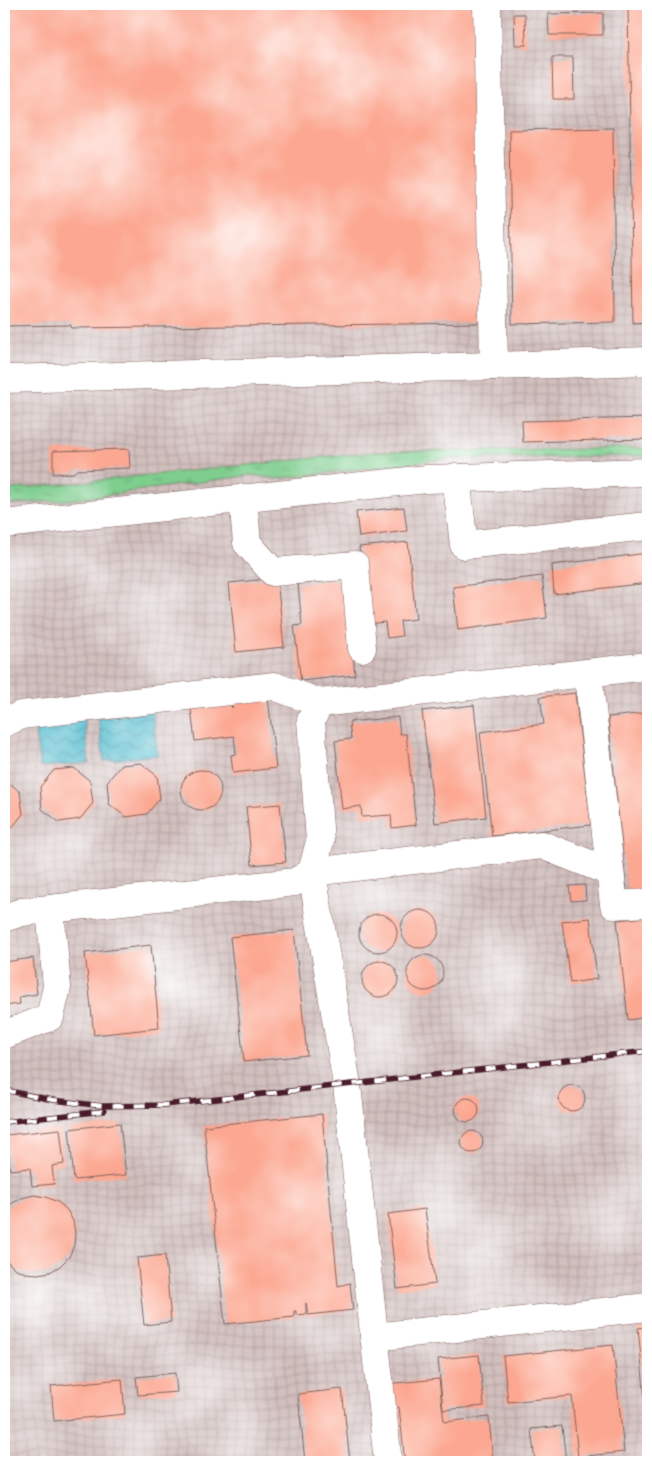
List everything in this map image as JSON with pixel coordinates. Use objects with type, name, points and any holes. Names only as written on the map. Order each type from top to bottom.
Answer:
[{"type":"lane","points":[[487,4],[494,366]]},
{"type":"lane","points":[[4,379],[648,361]]},
{"type":"lane","points":[[4,524],[427,478],[648,472]]},
{"type":"lane","points":[[456,477],[464,545],[648,526]]},
{"type":"lane","points":[[243,498],[247,543],[274,572],[355,565],[362,648]]},
{"type":"lane","points":[[4,722],[21,715],[274,686],[320,703],[648,666]]},
{"type":"lane","points":[[588,673],[614,905],[648,903]]},
{"type":"lane","points":[[320,703],[311,720],[320,841],[312,872],[347,1084],[388,1462]]},
{"type":"lane","points":[[4,918],[22,912],[295,882],[312,872],[542,845],[610,872]]},
{"type":"lane","points":[[4,1035],[50,1017],[58,987],[50,909]]},
{"type":"lane","points":[[374,1337],[648,1307]]},
{"type":"shaded area","points":[[4,4],[648,4],[648,1462],[4,1462]]},
{"type":"green space","points":[[648,448],[648,456],[444,459],[276,479],[252,475],[78,499],[4,505],[4,490],[372,452]]},
{"type":"water","points":[[152,711],[158,755],[104,761],[98,718]]},
{"type":"water","points":[[84,719],[89,763],[40,767],[34,724]]},
{"type":"building","points":[[4,4],[479,4],[483,323],[71,328],[71,325],[4,326]]},
{"type":"building","points":[[628,4],[648,4],[648,322],[633,323]]},
{"type":"building","points":[[603,13],[603,35],[549,35],[548,14]]},
{"type":"building","points":[[514,14],[525,14],[526,45],[515,45]]},
{"type":"building","points":[[552,57],[573,57],[574,99],[553,99]]},
{"type":"building","points":[[613,128],[615,322],[512,324],[509,130]]},
{"type":"building","points":[[648,418],[648,439],[523,442],[522,421]]},
{"type":"building","points":[[129,449],[130,468],[77,470],[73,473],[53,474],[53,451]]},
{"type":"building","points":[[404,507],[407,531],[359,537],[356,512]]},
{"type":"building","points":[[408,542],[416,619],[400,621],[402,636],[387,638],[385,622],[368,624],[359,547]]},
{"type":"building","points":[[648,553],[648,583],[554,594],[552,565]]},
{"type":"building","points":[[542,576],[547,618],[458,630],[453,587]]},
{"type":"building","points":[[277,578],[284,647],[236,652],[229,583]]},
{"type":"building","points":[[346,579],[355,675],[301,681],[294,626],[302,625],[298,584]]},
{"type":"building","points":[[575,693],[591,825],[492,836],[480,732],[544,724],[540,697]]},
{"type":"building","points":[[268,697],[276,768],[233,773],[231,755],[236,754],[234,736],[195,741],[191,709],[231,704],[232,708],[231,701]]},
{"type":"building","points":[[474,705],[486,817],[435,823],[422,711]]},
{"type":"building","points":[[648,713],[648,891],[627,893],[608,717]]},
{"type":"building","points":[[398,717],[400,734],[406,734],[416,825],[392,828],[391,815],[362,817],[361,806],[342,809],[335,741],[351,739],[349,722]]},
{"type":"building","points":[[141,763],[157,776],[160,798],[147,814],[126,817],[109,804],[107,782],[121,765]]},
{"type":"building","points":[[74,768],[90,781],[93,803],[80,819],[59,822],[42,809],[40,787],[54,770]]},
{"type":"building","points":[[197,770],[205,770],[212,773],[218,779],[221,790],[218,801],[212,807],[205,810],[197,810],[190,807],[184,801],[181,794],[181,786],[184,779],[190,773]]},
{"type":"building","points":[[4,778],[20,792],[23,814],[10,830],[4,831]]},
{"type":"building","points":[[280,804],[286,862],[252,865],[246,807]]},
{"type":"building","points":[[585,885],[586,900],[571,901],[569,886]]},
{"type":"building","points":[[420,910],[427,911],[433,916],[438,922],[438,936],[433,942],[427,947],[420,948],[413,947],[407,942],[402,936],[401,929],[402,922],[407,916],[413,911]]},
{"type":"building","points":[[378,914],[392,919],[397,933],[392,947],[378,952],[364,947],[359,933],[364,919]]},
{"type":"building","points":[[648,917],[648,1017],[628,1020],[617,920]]},
{"type":"building","points":[[590,918],[597,979],[570,983],[562,921]]},
{"type":"building","points":[[294,930],[307,1055],[244,1062],[230,937]]},
{"type":"building","points":[[151,945],[159,1028],[94,1035],[85,953]]},
{"type":"building","points":[[425,955],[432,956],[438,960],[442,966],[442,980],[438,986],[432,990],[425,991],[418,990],[412,986],[408,980],[407,973],[408,966],[412,960],[418,956]]},
{"type":"building","points":[[33,958],[37,994],[19,997],[20,1004],[4,1006],[4,962]]},
{"type":"building","points":[[380,961],[387,962],[393,966],[397,972],[397,986],[393,992],[387,996],[380,997],[373,996],[367,992],[363,986],[362,979],[363,972],[367,966],[373,962]]},
{"type":"building","points":[[572,1085],[581,1089],[585,1098],[581,1107],[572,1111],[563,1107],[559,1098],[563,1089]]},
{"type":"building","points":[[467,1098],[475,1102],[479,1110],[475,1118],[467,1122],[459,1118],[455,1110],[459,1102]]},
{"type":"building","points":[[322,1114],[338,1286],[350,1283],[353,1310],[308,1315],[306,1303],[306,1314],[296,1315],[296,1311],[294,1311],[294,1317],[225,1324],[204,1126]]},
{"type":"building","points":[[120,1123],[126,1175],[74,1180],[69,1129]]},
{"type":"building","points":[[60,1129],[64,1164],[52,1166],[54,1184],[32,1186],[30,1168],[10,1170],[6,1135]]},
{"type":"building","points":[[472,1131],[480,1134],[483,1142],[480,1150],[472,1153],[464,1150],[461,1142],[464,1134]]},
{"type":"building","points":[[34,1195],[58,1202],[67,1210],[73,1221],[75,1233],[74,1245],[69,1257],[50,1272],[38,1274],[25,1273],[14,1268],[4,1258],[4,1212],[11,1204],[22,1198]]},
{"type":"building","points":[[425,1209],[435,1284],[397,1289],[388,1214]]},
{"type":"building","points":[[165,1255],[171,1322],[144,1325],[137,1258]]},
{"type":"building","points":[[648,1327],[648,1420],[647,1420],[638,1328]]},
{"type":"building","points":[[613,1345],[624,1452],[578,1457],[572,1396],[508,1402],[503,1356]]},
{"type":"building","points":[[479,1355],[484,1406],[443,1410],[438,1359]]},
{"type":"building","points":[[175,1373],[177,1392],[138,1395],[136,1377]]},
{"type":"building","points":[[122,1379],[125,1414],[54,1421],[51,1386]]},
{"type":"building","points":[[439,1379],[444,1422],[489,1417],[493,1462],[405,1462],[399,1407],[388,1408],[385,1384]]},
{"type":"building","points":[[342,1389],[350,1462],[305,1462],[298,1394]]},
{"type":"building","points":[[562,1426],[566,1462],[535,1462],[531,1429]]},
{"type":"railway","points":[[4,1090],[53,1100],[103,1106],[164,1105],[648,1051]]},
{"type":"railway","points":[[4,1122],[104,1111]]}]
